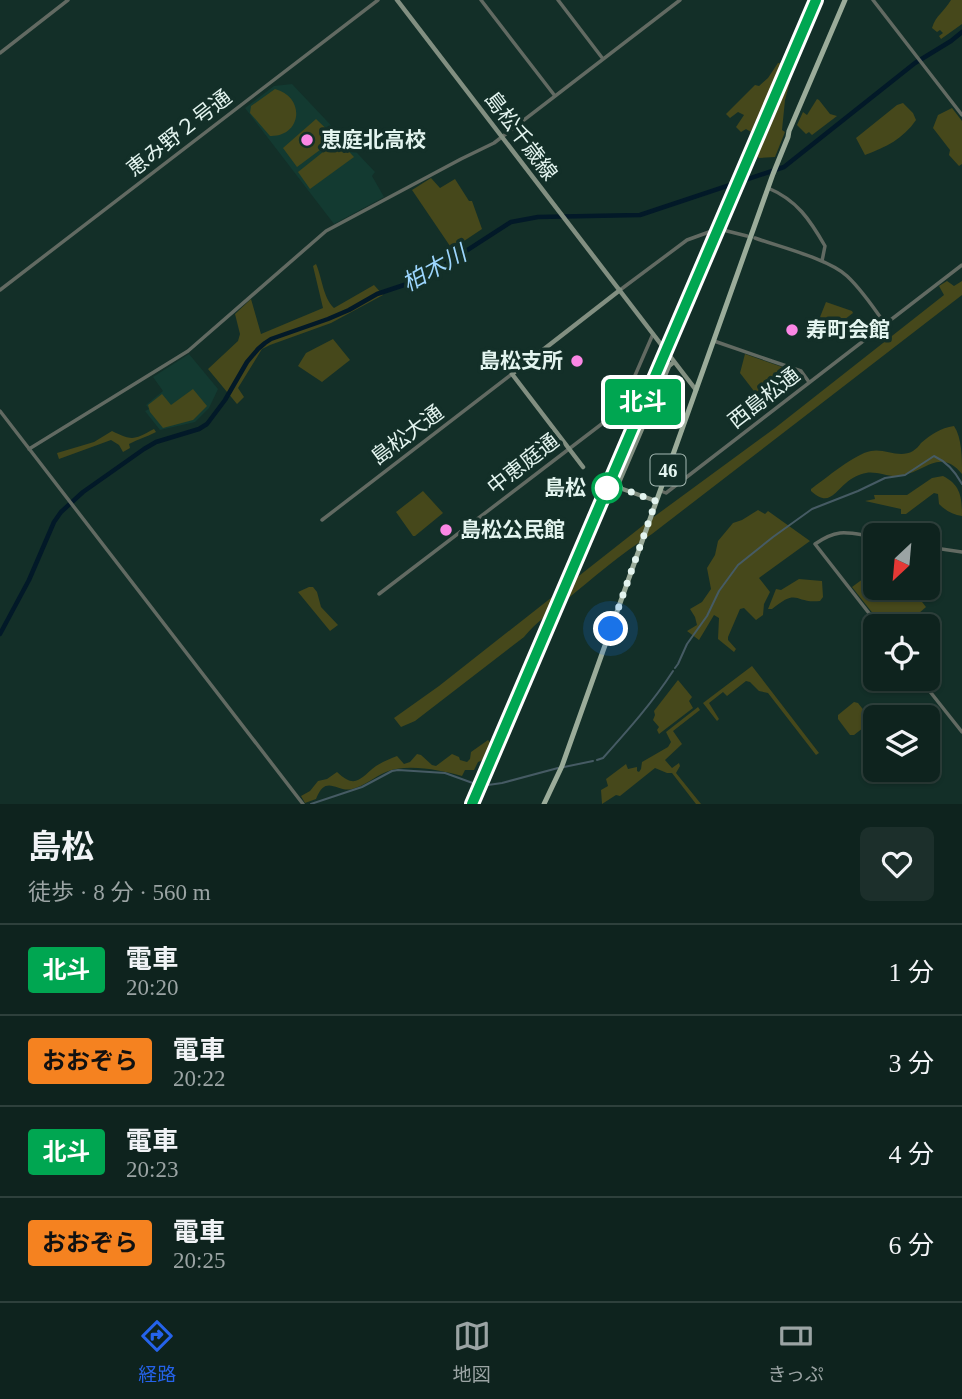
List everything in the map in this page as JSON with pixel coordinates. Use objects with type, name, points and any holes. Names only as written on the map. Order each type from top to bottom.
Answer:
[{"type":"main road","name":"島松千歳線","points":[[397,0],[696,390]]},
{"type":"main road","name":"46","points":[[545,804],[559,778],[773,174],[846,0]]},
{"type":"main road","points":[[583,467],[512,374],[620,290]]},
{"type":"main road","points":[[656,501],[617,487],[669,366],[674,362]]},
{"type":"street","points":[[0,52],[68,0]]},
{"type":"street","name":"恵み野２号通","points":[[0,290],[377,0]]},
{"type":"street","points":[[481,0],[555,96]]},
{"type":"street","points":[[558,0],[603,59]]},
{"type":"street","points":[[29,449],[188,352],[326,231],[503,137],[680,0]]},
{"type":"street","points":[[873,0],[962,116]]},
{"type":"street","points":[[768,188],[795,203],[818,233],[825,246],[822,261]]},
{"type":"street","points":[[723,230],[747,236]]},
{"type":"street","points":[[620,290],[687,240],[709,232]]},
{"type":"street","points":[[755,238],[822,261],[846,275],[885,324],[962,265]]},
{"type":"street","name":"西島松通","points":[[660,491],[666,493],[885,324]]},
{"type":"street","name":"中恵庭通","points":[[379,594],[620,410],[653,334]]},
{"type":"street","points":[[714,341],[801,371],[809,382]]},
{"type":"street","name":"島松大通","points":[[322,520],[512,374]]},
{"type":"street","points":[[0,411],[303,804]]},
{"type":"street","points":[[863,535],[839,532],[816,544],[870,614]]},
{"type":"street","points":[[940,549],[962,552]]},
{"type":"street","points":[[929,691],[962,733]]},
{"type":"shaded area","points":[[951,0],[962,0],[962,24],[941,39],[939,36],[943,33],[932,28]]},
{"type":"shaded area","points":[[778,63],[782,63],[751,132],[746,129],[741,132],[736,127],[744,115],[738,112],[730,118],[726,114],[755,85],[759,86],[768,78]]},
{"type":"shaded area","points":[[787,72],[792,74],[785,100],[782,130],[785,132],[775,157],[759,158],[752,153]]},
{"type":"shaded area","name":"恵庭北高校","points":[[292,84],[375,172],[372,176],[384,197],[334,224],[245,108],[274,86]]},
{"type":"shaded area","points":[[275,89],[292,100],[296,116],[289,130],[281,135],[270,136],[250,113],[251,106]]},
{"type":"shaded area","points":[[817,99],[830,114],[837,116],[812,135],[809,132],[806,134],[797,125],[803,112],[807,115]]},
{"type":"shaded area","points":[[903,103],[916,120],[894,142],[865,155],[856,138]]},
{"type":"shaded area","points":[[952,108],[962,121],[962,164],[959,166],[933,128],[938,115]]},
{"type":"shaded area","points":[[316,119],[336,138],[297,167],[283,148]]},
{"type":"shaded area","points":[[338,140],[354,157],[310,189],[298,172]]},
{"type":"shaded area","points":[[431,178],[440,188],[455,179],[469,201],[472,201],[482,229],[455,247],[450,246],[412,190]]},
{"type":"shaded area","points":[[316,264],[325,293],[334,308],[374,285],[383,295],[331,323],[262,349],[238,388],[244,397],[237,404],[208,369],[238,341],[240,334],[235,314],[251,299],[261,334],[323,308],[313,266]]},
{"type":"shaded area","points":[[947,281],[954,286],[962,281],[962,295],[618,558],[543,618],[524,637],[415,721],[401,727],[394,718],[439,686],[655,516],[775,428],[944,295],[939,286]]},
{"type":"shaded area","points":[[826,302],[853,313],[828,332],[816,327]]},
{"type":"shaded area","points":[[333,339],[350,360],[322,382],[298,366],[306,353]]},
{"type":"shaded area","points":[[189,354],[218,389],[209,408],[195,422],[160,430],[145,411],[149,409],[146,405],[163,391],[153,377]]},
{"type":"shaded area","points":[[745,354],[785,368],[782,376],[757,395],[740,373]]},
{"type":"shaded area","points":[[193,389],[207,406],[193,420],[163,428],[150,412],[148,405],[162,394],[171,405]]},
{"type":"shaded area","points":[[954,426],[960,442],[962,474],[954,466],[939,462],[898,476],[861,474],[826,498],[811,491],[857,456],[876,450],[908,453],[936,432]]},
{"type":"shaded area","points":[[154,429],[156,432],[129,444],[130,448],[123,452],[119,445],[111,440],[59,459],[57,453],[94,442],[112,431],[133,438]]},
{"type":"shaded area","points":[[943,476],[957,488],[962,503],[962,516],[939,504],[938,494],[934,493],[906,514],[901,514],[901,509],[865,501],[875,499],[874,495],[907,495],[932,478]]},
{"type":"shaded area","points":[[423,491],[443,513],[413,536],[396,512]]},
{"type":"shaded area","points":[[758,510],[765,514],[768,511],[810,541],[759,578],[770,592],[764,604],[763,615],[756,620],[744,608],[740,609],[728,637],[736,649],[734,652],[718,639],[719,618],[714,615],[699,640],[687,631],[697,625],[690,609],[702,602],[711,589],[707,568],[715,555],[718,541],[733,523]]},
{"type":"shaded area","points":[[799,579],[822,581],[823,597],[820,601],[792,598],[768,609],[776,589],[781,590]]},
{"type":"shaded area","points":[[863,579],[863,600],[920,600],[926,607],[918,614],[873,614],[852,587]]},
{"type":"shaded area","points":[[313,587],[317,592],[321,607],[338,625],[330,631],[298,592]]},
{"type":"shaded area","points":[[752,666],[819,753],[816,755],[768,693],[759,691],[750,682],[746,681],[727,696],[723,692],[709,703],[719,719],[717,721],[703,703]]},
{"type":"shaded area","points":[[678,680],[692,697],[689,701],[693,708],[659,734],[659,727],[653,720],[654,711]]},
{"type":"shaded area","points":[[854,702],[858,703],[863,709],[863,728],[850,735],[838,715]]},
{"type":"shaded area","points":[[698,707],[700,710],[673,731],[682,744],[665,760],[672,768],[679,763],[676,773],[701,804],[696,804],[672,773],[655,768],[620,796],[616,795],[602,804],[601,790],[608,786],[606,779],[626,764],[628,769],[637,767],[639,772],[642,762],[668,747],[671,742],[666,732]]},
{"type":"shaded area","points":[[488,740],[493,745],[488,758],[478,762],[474,770],[465,770],[462,776],[434,770],[394,769],[352,789],[328,785],[320,791],[316,799],[305,803],[301,796],[310,791],[318,781],[337,772],[349,780],[358,780],[378,765],[397,756],[404,764],[417,754],[436,766],[452,754],[467,762],[471,752]]},
{"type":"waterway","name":"柏木川","points":[[0,634],[61,512],[83,492],[144,449],[207,424],[225,400],[247,362],[271,339],[328,319],[377,294],[416,281],[511,222],[538,217],[640,215],[784,167],[915,63],[962,32]]},
{"type":"waterway","points":[[675,668],[719,591],[738,565],[812,509],[885,478],[905,475],[934,456],[950,467],[962,484]]},
{"type":"waterway","points":[[597,760],[603,758],[631,726],[673,671]]},
{"type":"waterway","points":[[564,767],[593,761]]},
{"type":"waterway","points":[[311,804],[362,787],[398,770],[445,773],[481,786],[558,768]]},
{"type":"tunnel","points":[[709,232],[723,230]]},
{"type":"railway","points":[[470,804],[622,441],[719,225],[814,0]]},
{"type":"train","name":"北斗","points":[[472,804],[816,0]]},
{"type":"place","name":"恵庭北高校","points":[[307,140]]},
{"type":"place","name":"寿町会館","points":[[792,330]]},
{"type":"place","name":"島松支所","points":[[577,361]]},
{"type":"place","name":"島松","points":[[607,488]]},
{"type":"place","name":"島松公民館","points":[[446,530]]},
{"type":"route","points":[[607,488],[617,487],[656,501],[611,629]]}]
